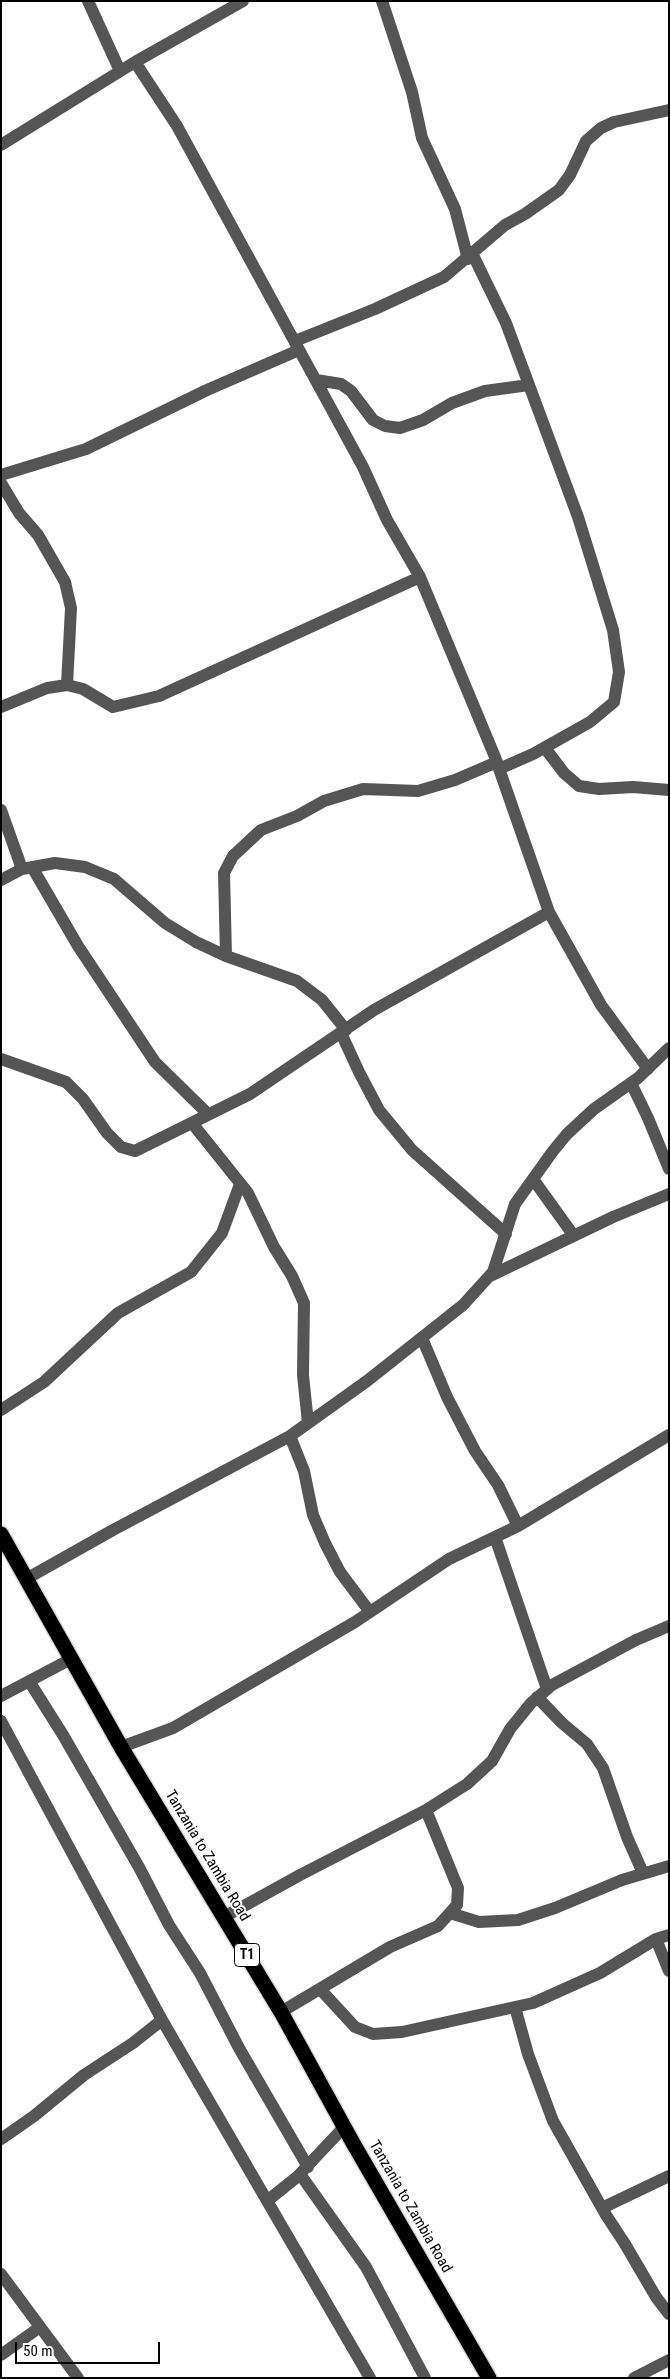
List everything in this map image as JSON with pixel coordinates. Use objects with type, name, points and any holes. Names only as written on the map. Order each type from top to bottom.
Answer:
[{"type":"highway","name":"Tanzania to Zambia Road","points":[[1,1534],[121,1746],[281,2012],[344,2127],[489,2378]]},
{"type":"street","points":[[88,1],[120,71]]},
{"type":"street","points":[[1,145],[120,71],[243,1]]},
{"type":"street","points":[[226,956],[224,873],[233,856],[262,830],[297,816],[324,800],[363,788],[418,791],[498,766],[544,748],[590,722],[614,702],[619,672],[613,630],[578,517],[506,323],[470,257],[456,209],[422,138],[412,92],[382,1]]},
{"type":"street","points":[[136,62],[177,126],[363,467],[387,520],[420,577],[498,766],[549,912],[601,1005],[648,1069]]},
{"type":"street","points":[[1,475],[86,449],[297,345],[436,281],[470,257],[505,225],[525,214],[559,190],[570,175],[586,141],[601,128],[614,122],[669,110]]},
{"type":"street","points":[[316,380],[341,384],[351,391],[373,420],[385,426],[400,428],[423,420],[452,403],[485,391],[529,385]]},
{"type":"street","points":[[1,483],[20,513],[38,534],[65,582],[71,608],[67,685]]},
{"type":"street","points":[[1,707],[47,688],[67,685],[83,689],[113,707],[159,696],[420,577]]},
{"type":"street","points":[[544,748],[564,773],[579,786],[599,789],[633,787],[669,790]]},
{"type":"street","points":[[1,810],[27,868],[155,1062],[208,1114]]},
{"type":"street","points":[[1,880],[27,868],[55,863],[85,867],[114,879],[165,923],[196,942],[226,956],[298,981],[322,1000],[343,1031],[359,1072],[379,1110],[412,1150],[506,1234]]},
{"type":"street","points":[[1,1059],[66,1082],[83,1099],[107,1133],[121,1147],[134,1151],[250,1094],[374,1010],[549,912]]},
{"type":"street","points":[[26,1579],[113,1530],[290,1436],[367,1381],[463,1305],[493,1272],[515,1204],[567,1134],[594,1109],[632,1084],[669,1048]]},
{"type":"street","points":[[632,1084],[669,1169]]},
{"type":"street","points":[[192,1122],[248,1193],[274,1247],[292,1276],[304,1303],[303,1375],[308,1423]]},
{"type":"street","points":[[533,1179],[574,1236]]},
{"type":"street","points":[[1,1410],[44,1382],[118,1312],[192,1272],[222,1232],[240,1184]]},
{"type":"street","points":[[490,1276],[669,1194]]},
{"type":"street","points":[[422,1338],[447,1397],[475,1451],[498,1485],[518,1526]]},
{"type":"street","points":[[121,1746],[173,1728],[370,1612],[449,1559],[518,1526],[669,1435]]},
{"type":"street","points":[[290,1436],[304,1471],[313,1515],[325,1544],[340,1572],[370,1612]]},
{"type":"street","points":[[495,1537],[542,1693],[562,1723],[587,1744],[602,1768],[627,1837],[643,1873]]},
{"type":"street","points":[[224,1917],[300,1875],[426,1810],[467,1784],[492,1761],[510,1729],[542,1693],[587,1665],[669,1626]]},
{"type":"street","points":[[1,1696],[71,1659]]},
{"type":"street","points":[[29,1681],[63,1734],[170,1925],[200,1973],[304,2170],[366,2267],[425,2378]]},
{"type":"street","points":[[1,1721],[162,2020],[370,2378]]},
{"type":"street","points":[[281,2012],[390,1947],[438,1926],[457,1906],[458,1888],[426,1810]]},
{"type":"street","points":[[450,1913],[479,1922],[518,1920],[555,1908],[643,1873],[669,1866]]},
{"type":"street","points":[[320,1989],[355,2027],[373,2034],[402,2032],[533,2003],[600,1973],[656,1939],[669,1935]]},
{"type":"street","points":[[656,1939],[669,1971]]},
{"type":"street","points":[[516,2007],[528,2054],[552,2120],[656,2298],[669,2314]]},
{"type":"street","points":[[3,2134],[34,2116],[84,2075],[133,2043],[162,2020]]},
{"type":"street","points":[[267,2201],[304,2170],[344,2127]]},
{"type":"street","points":[[602,2208],[669,2176]]},
{"type":"street","points":[[1,2274],[78,2378]]},
{"type":"street","points":[[1,2355],[40,2327]]},
{"type":"street","points":[[634,2378],[669,2360]]}]
